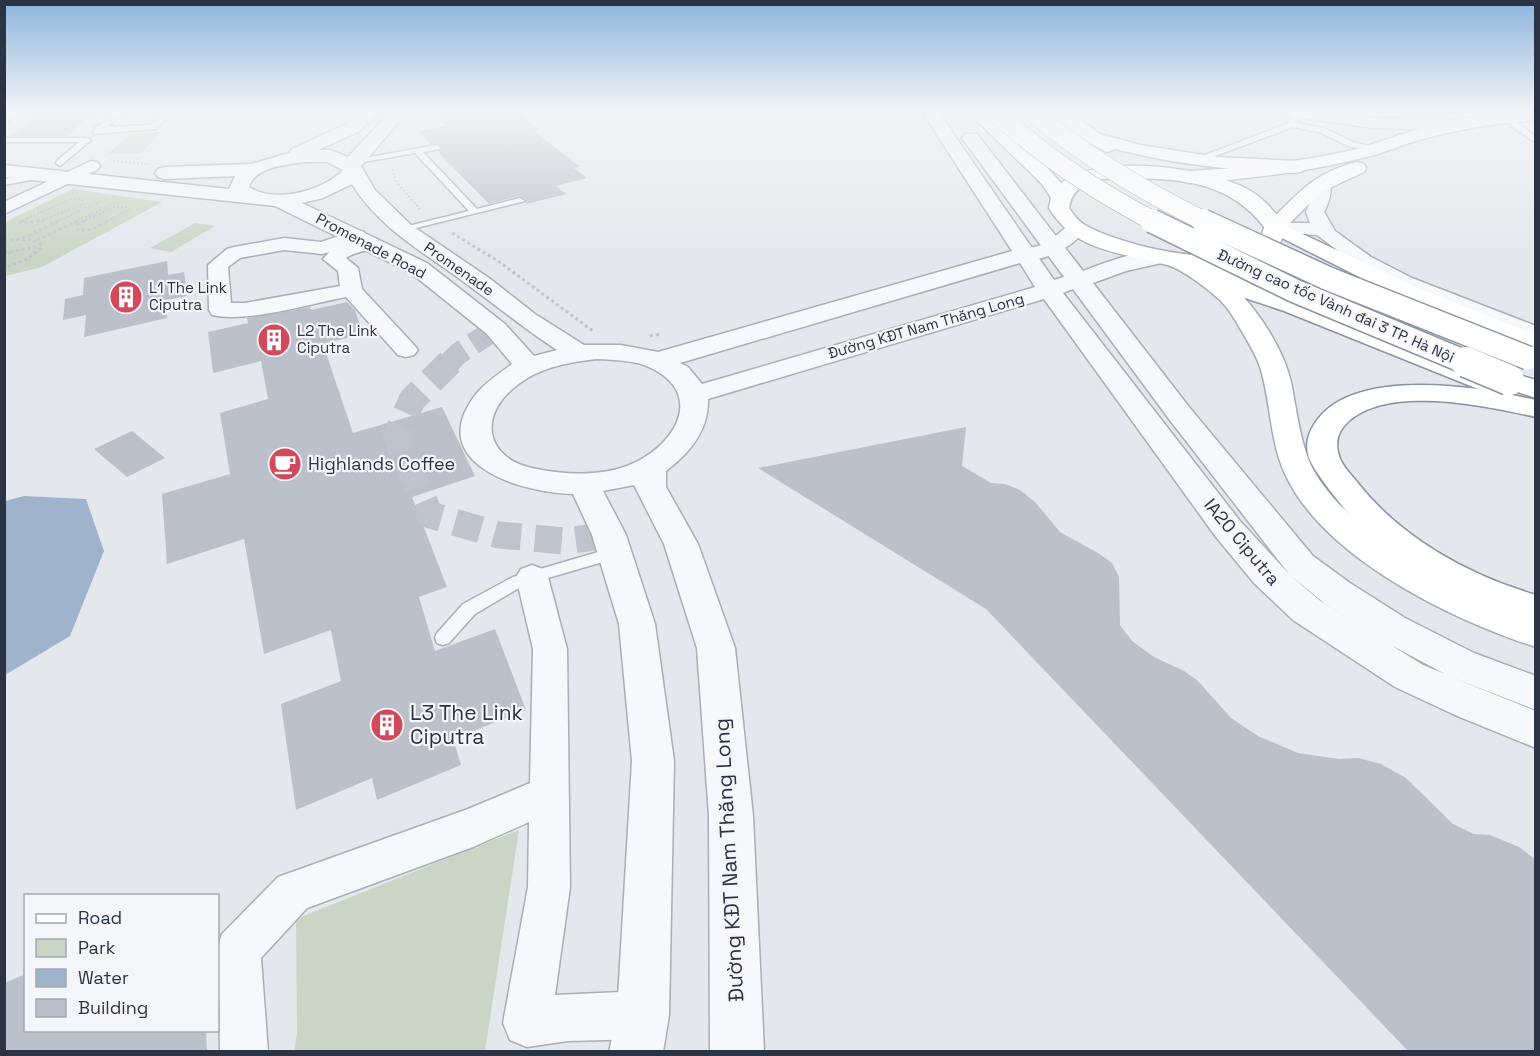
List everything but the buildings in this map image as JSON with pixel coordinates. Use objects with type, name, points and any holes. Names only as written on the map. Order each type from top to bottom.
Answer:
[{"type":"main road","points":[[1027,159],[1050,179],[1059,196],[1059,208],[1076,229],[1111,246],[1176,260],[1247,291],[1293,306],[1536,403]]},
{"type":"main road","name":"Đường cao tốc Vành đai 3 TP. Hà Nội","points":[[1052,159],[1117,201],[1197,245],[1339,311],[1536,390]]},
{"type":"main road","name":"Đường cao tốc Vành đai 3 TP. Hà Nội","points":[[1095,159],[1137,186],[1237,238],[1360,292],[1534,349]]},
{"type":"main road","points":[[1129,159],[1160,172]]},
{"type":"main road","points":[[1163,159],[1192,169],[1247,197],[1266,211],[1275,227],[1362,272],[1534,349]]},
{"type":"main road","points":[[1059,196],[1067,186],[1081,178],[1100,173],[1160,172],[1235,165],[1296,167],[1330,159]]},
{"type":"main road","points":[[1176,260],[1238,258],[1260,250],[1272,239],[1275,227],[1292,212],[1299,201],[1322,183],[1378,159]]},
{"type":"main road","points":[[1176,260],[1228,294],[1271,362],[1290,445],[1299,473],[1320,502],[1356,538],[1402,571],[1460,602],[1536,632]]},
{"type":"main road","points":[[1536,409],[1510,402],[1464,396],[1382,394],[1356,401],[1334,416],[1324,429],[1323,441],[1325,460],[1348,494],[1374,520],[1411,550],[1465,583],[1515,604],[1536,609]]},
{"type":"street","points":[[5,159],[58,172],[279,200],[305,196],[342,183],[358,159]]},
{"type":"street","points":[[256,198],[241,192],[238,186],[242,179],[256,169],[285,159]]},
{"type":"street","points":[[337,159],[352,166]]},
{"type":"street","points":[[961,159],[1024,255],[1063,285]]},
{"type":"street","points":[[987,159],[1053,248],[1063,285]]},
{"type":"street","points":[[4,171],[58,172],[91,166],[167,173],[256,169]]},
{"type":"street","name":"Promenade","points":[[352,166],[368,194],[403,230],[481,284],[526,320],[589,344]]},
{"type":"street","points":[[4,209],[58,172]]},
{"type":"street","points":[[1322,183],[1321,200],[1315,212],[1322,229],[1364,261],[1534,349]]},
{"type":"street","name":"Promenade Road","points":[[279,200],[418,268],[496,330],[527,365],[517,373]]},
{"type":"street","points":[[1275,227],[1322,229]]},
{"type":"street","points":[[656,344],[681,376],[696,402],[694,421],[684,439],[651,467],[621,477],[584,484],[549,483],[517,476],[494,463],[479,445],[476,426],[482,406],[496,388],[517,373],[540,362],[589,344],[629,353],[656,344],[1053,248],[1076,229]]},
{"type":"street","points":[[351,290],[245,310],[220,310],[218,265],[234,253],[284,243],[322,248],[362,239]]},
{"type":"street","points":[[362,239],[337,254],[333,259],[348,268],[351,290],[406,350]]},
{"type":"street","name":"Đường KĐT Nam Thăng Long","points":[[693,395],[1063,285],[1119,266],[1176,260]]},
{"type":"street","name":"IA20 Ciputra","points":[[1063,285],[1301,565],[1337,593],[1392,628],[1460,664],[1536,693]]},
{"type":"street","name":"IA20 Ciputra","points":[[1063,285],[1228,529],[1266,574],[1306,610],[1409,676],[1469,704],[1536,730]]},
{"type":"street","name":"Đường KĐT Nam Thăng Long","points":[[651,467],[650,487],[681,544],[716,648],[731,816],[737,1052]]},
{"type":"street","points":[[532,577],[550,649],[549,887],[527,1023],[568,1017],[639,1034],[653,761],[637,624],[615,553],[584,484]]},
{"type":"street","points":[[244,1052],[238,950],[293,892],[473,827],[549,794]]},
{"type":"lane","points":[[4,182],[58,172],[70,159]]},
{"type":"lane","points":[[352,166],[375,159]]},
{"type":"lane","points":[[426,159],[475,212]]},
{"type":"lane","points":[[1192,169],[1211,159]]},
{"type":"lane","points":[[403,230],[520,201]]},
{"type":"lane","points":[[443,638],[469,609],[519,581],[615,553]]},
{"type":"path","points":[[393,159],[392,174],[397,183],[433,221],[498,261],[589,344]]},
{"type":"path","points":[[62,214],[84,204],[82,199],[62,201],[18,223],[44,222],[62,214],[74,214]]},
{"type":"path","points":[[22,238],[102,201]]},
{"type":"path","points":[[4,240],[22,238],[37,240],[117,202]]},
{"type":"path","points":[[89,216],[95,216],[114,207],[126,207],[129,210],[91,230],[78,230],[77,225],[95,216]]},
{"type":"path","points":[[37,240],[41,246]]},
{"type":"path","points":[[4,256],[10,252],[41,246]]},
{"type":"path","points":[[4,268],[27,260],[36,254],[41,246]]},
{"type":"path","points":[[4,250],[10,252]]},
{"type":"green space","points":[[73,189],[162,202],[42,267],[5,276],[5,222]]},
{"type":"green space","points":[[195,223],[215,226],[171,252],[150,248]]},
{"type":"green space","points":[[519,830],[485,1051],[294,1052],[297,1033],[296,919]]},
{"type":"water","points":[[24,496],[86,499],[104,551],[70,636],[5,675],[5,501]]},
{"type":"tunnel","points":[[496,329],[459,353],[412,400],[396,436],[430,515],[499,535],[565,541],[609,535]]},
{"type":"place","name":"L1 The Link Ciputra","points":[[126,297]]},
{"type":"place","name":"L2 The Link Ciputra","points":[[274,340]]},
{"type":"place","name":"Highlands Coffee","points":[[285,464]]},
{"type":"place","name":"L3 The Link Ciputra","points":[[387,725]]}]
